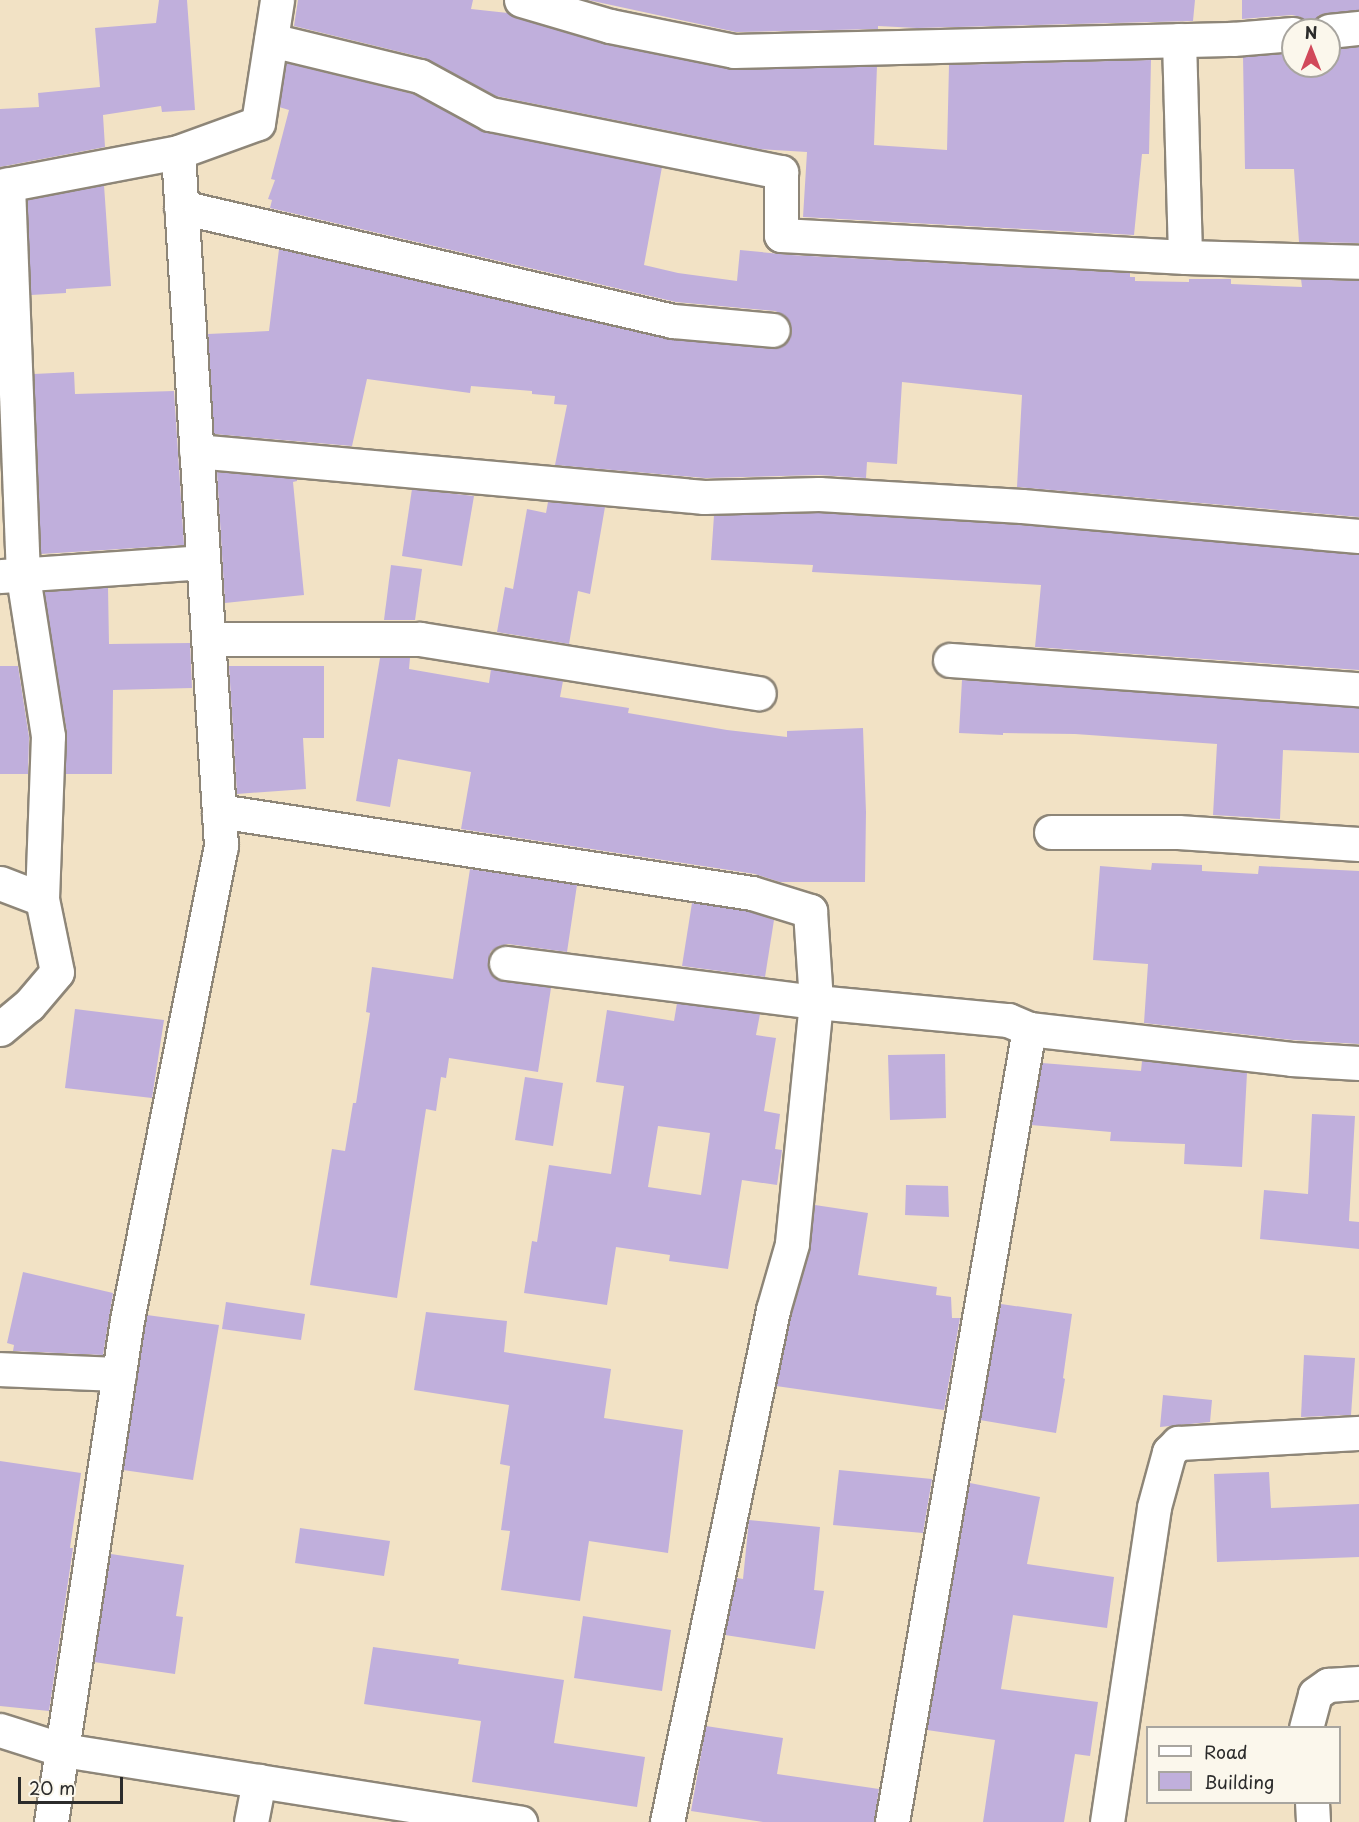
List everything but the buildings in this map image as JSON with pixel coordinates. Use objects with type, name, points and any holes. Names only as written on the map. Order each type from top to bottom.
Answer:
[{"type":"street","points":[[0,1029],[29,1005],[57,972],[42,899],[48,736],[12,576],[4,185],[178,152],[258,123],[277,0]]},
{"type":"street","points":[[521,0],[610,26],[734,51],[1179,40],[1281,35]]},
{"type":"street","points":[[1341,30],[1359,28]]},
{"type":"street","points":[[271,40],[420,76],[490,114],[781,172],[781,235],[1185,256],[1359,262]]},
{"type":"street","points":[[1179,40],[1185,256]]},
{"type":"street","points":[[51,1822],[127,1320],[221,846],[178,152]]},
{"type":"street","points":[[181,207],[674,321],[773,330]]},
{"type":"street","points":[[196,451],[704,496],[819,494],[891,498],[1022,506],[1359,536]]},
{"type":"street","points":[[12,576],[203,562]]},
{"type":"street","points":[[208,639],[420,639],[759,693]]},
{"type":"street","points":[[950,660],[1359,689]]},
{"type":"street","points":[[219,812],[752,893],[810,911],[816,1002],[792,1244],[773,1310],[667,1822]]},
{"type":"street","points":[[1051,832],[1178,832],[1359,844]]},
{"type":"street","points":[[0,883],[42,899]]},
{"type":"street","points":[[506,963],[816,1002],[1008,1020],[1029,1029],[1291,1059],[1359,1063]]},
{"type":"street","points":[[892,1822],[1029,1029]]},
{"type":"street","points":[[0,1369],[119,1374]]},
{"type":"street","points":[[1107,1822],[1154,1507],[1169,1452],[1178,1443],[1359,1433]]},
{"type":"street","points":[[1307,1726],[1315,1694],[1328,1685],[1359,1683]]},
{"type":"street","points":[[0,1730],[63,1750],[519,1822]]},
{"type":"street","points":[[251,1822],[259,1781]]},
{"type":"street","points":[[1311,1804],[1313,1822]]}]
